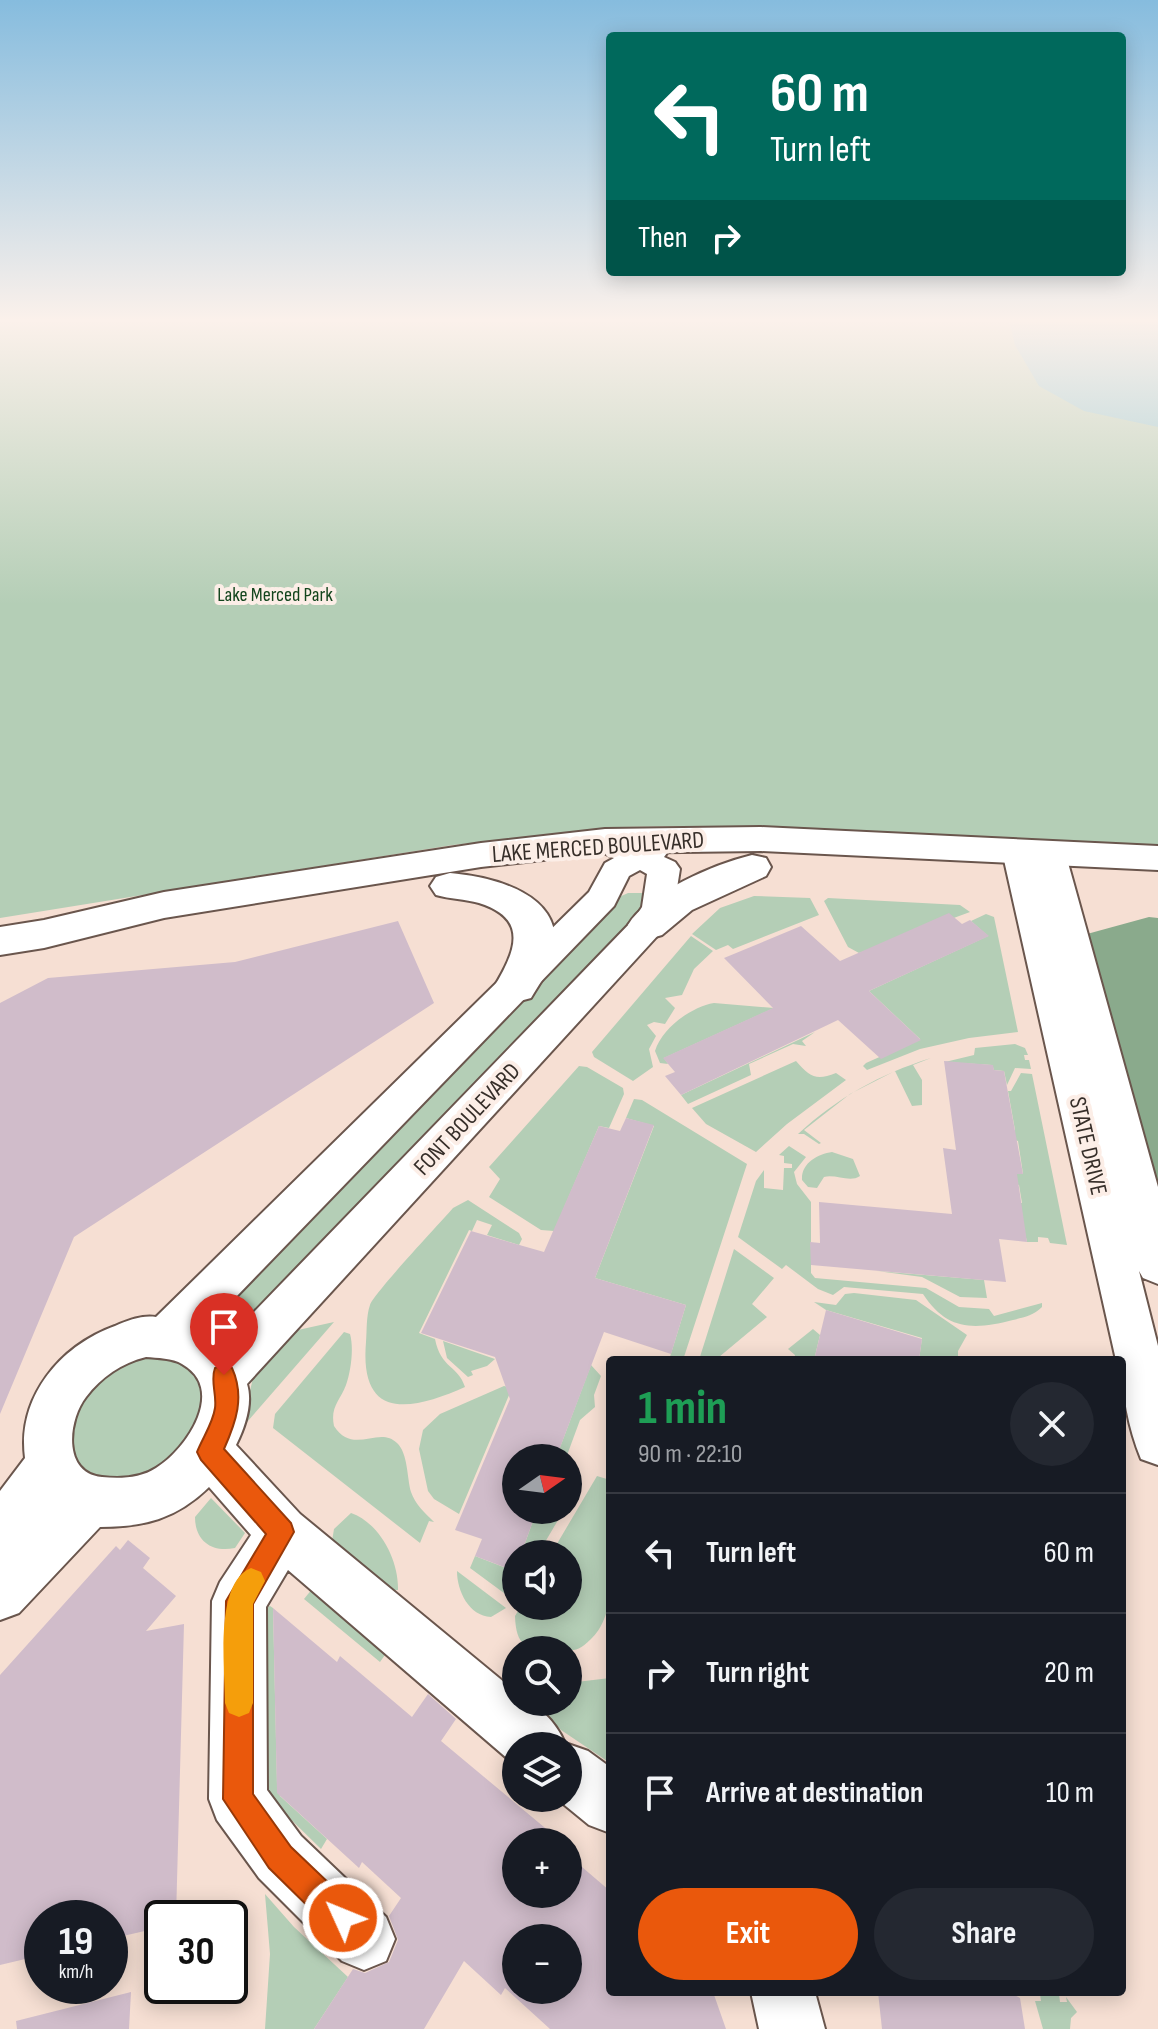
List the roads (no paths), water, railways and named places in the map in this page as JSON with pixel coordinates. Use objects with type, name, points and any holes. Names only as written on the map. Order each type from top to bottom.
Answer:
[{"type":"main road","name":"LAKE MERCED BOULEVARD","points":[[44,934],[192,921],[761,839],[1037,866],[1158,887]]},
{"type":"main road","name":"LAKE MERCED BOULEVARD","points":[[0,941],[178,903],[469,857],[639,855],[752,867],[1037,866],[1158,858]]},
{"type":"main road","points":[[648,925],[688,895],[752,867]]},
{"type":"main road","points":[[450,886],[500,894],[526,916],[535,934],[535,945],[529,966],[516,987]]},
{"type":"street","name":"FONT BOULEVARD","points":[[224,1375],[648,925],[658,907],[639,855]]},
{"type":"street","points":[[168,1336],[516,987],[639,855]]},
{"type":"street","name":"STATE DRIVE","points":[[1037,866],[1158,1265]]},
{"type":"street","name":"STATE DRIVE","points":[[1037,866],[1158,1442]]},
{"type":"street","points":[[146,1336],[168,1336],[203,1348],[224,1375],[228,1405],[225,1420],[210,1452],[186,1476],[156,1494],[122,1503],[91,1500],[60,1481],[51,1465],[46,1446],[55,1403],[67,1383],[84,1365],[103,1352],[146,1336]]},
{"type":"street","points":[[210,1452],[282,1532],[520,1732]]},
{"type":"street","points":[[0,1532],[51,1465]]},
{"type":"street","points":[[0,1594],[91,1500]]},
{"type":"street","points":[[282,1532],[239,1601],[238,1799],[280,1857],[364,1939]]},
{"type":"street","points":[[582,1782],[606,1801]]},
{"type":"street","points":[[784,1996],[792,2029]]},
{"type":"water","points":[[1106,416],[1158,416],[1158,427]]},
{"type":"park label","name":"Lake Merced Park","points":[[275,595]]}]
